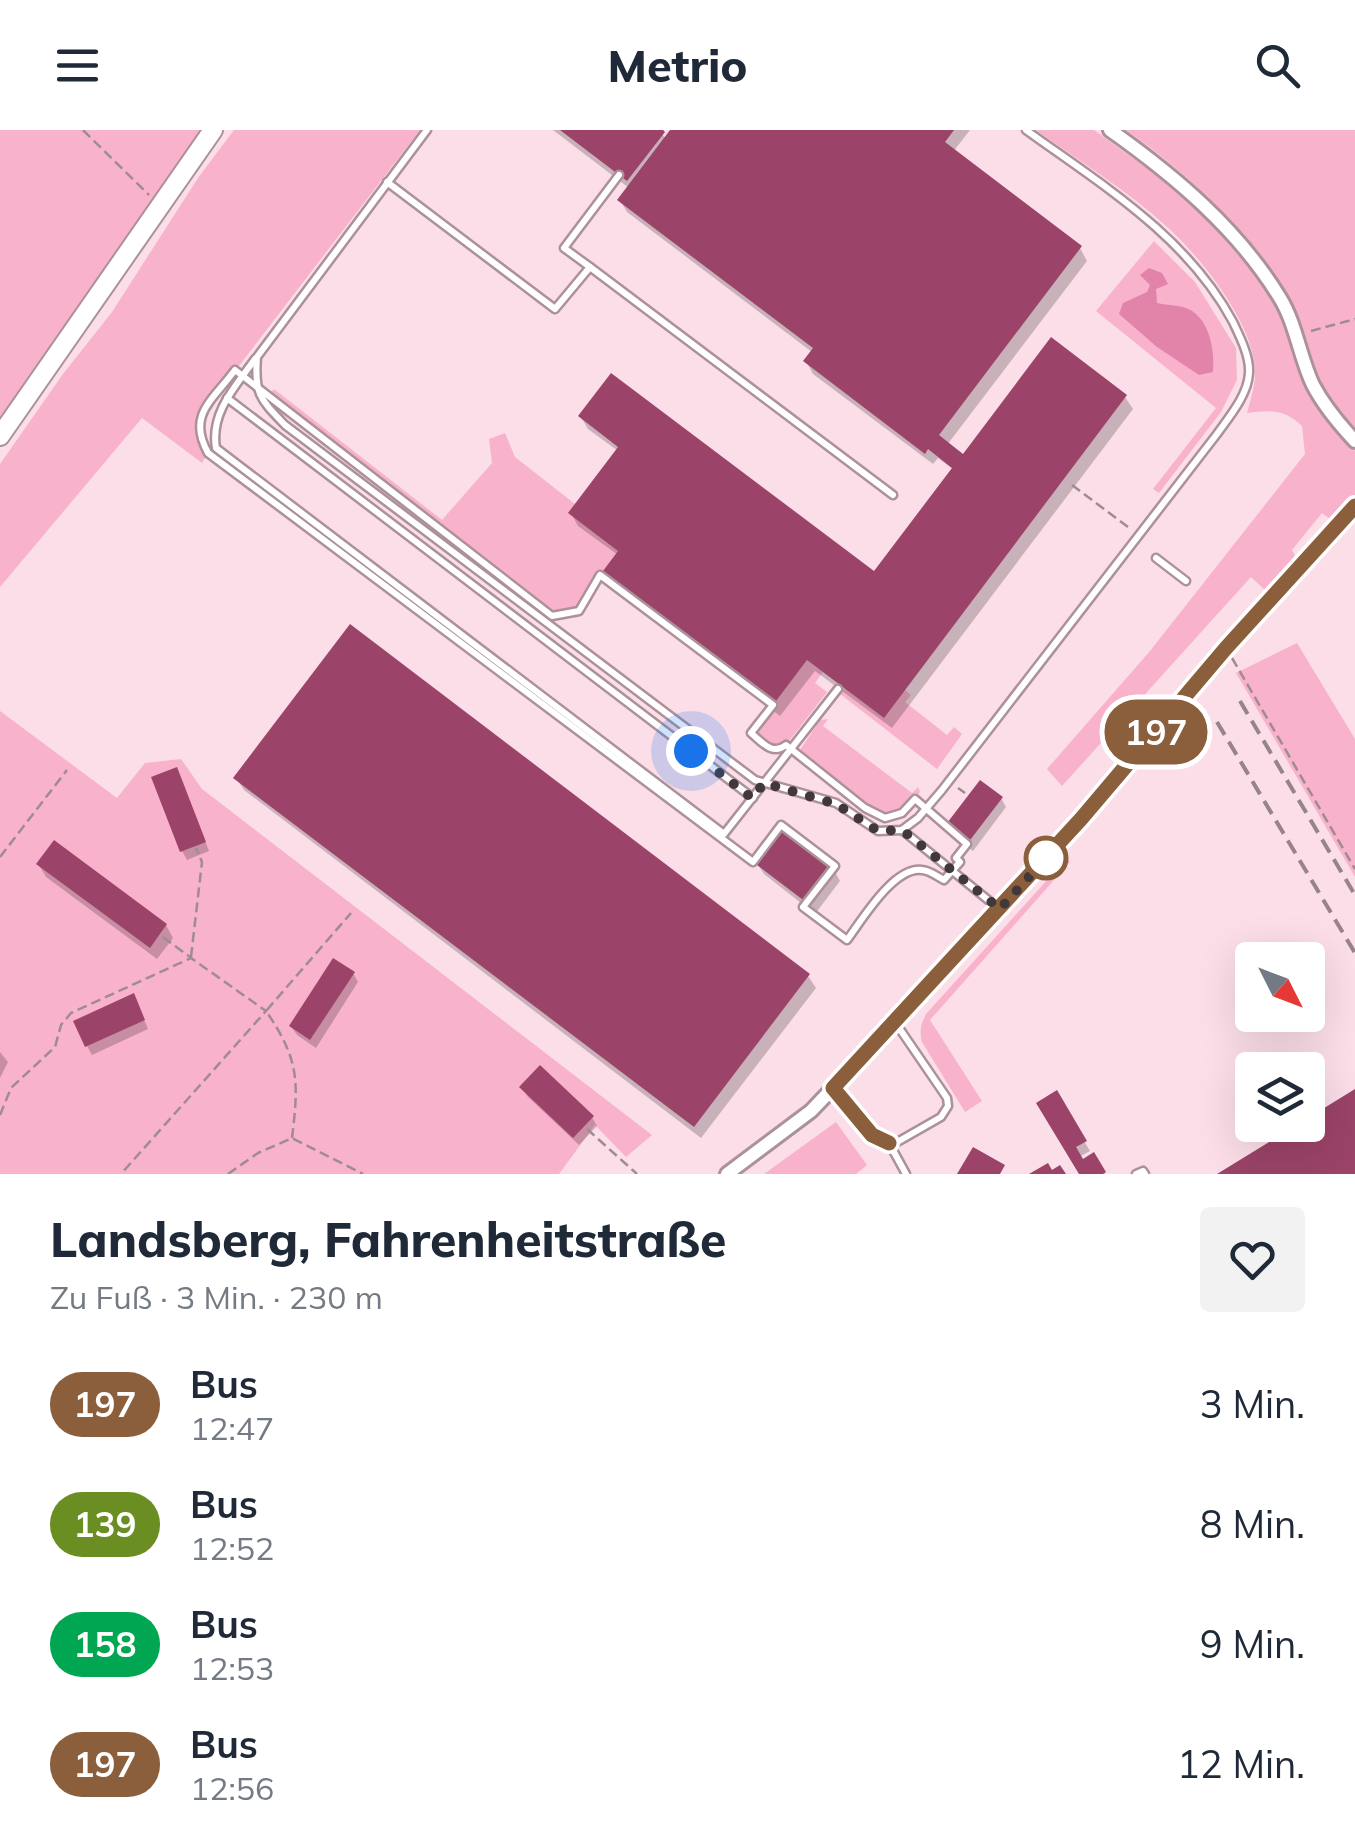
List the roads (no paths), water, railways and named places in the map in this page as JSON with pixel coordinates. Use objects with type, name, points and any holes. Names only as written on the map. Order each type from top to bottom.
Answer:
[{"type":"street","points":[[0,436],[214,130]]},
{"type":"street","points":[[1110,130],[1162,166],[1207,207],[1258,267],[1282,301],[1314,386],[1355,441]]},
{"type":"street","points":[[727,1174],[811,1111],[833,1088],[1000,909],[1355,506]]},
{"type":"lane","points":[[427,130],[227,398],[213,428],[216,448],[724,834],[838,688]]},
{"type":"lane","points":[[256,357],[254,385],[260,399],[286,425],[754,780],[836,804],[878,831],[902,830],[926,808],[1238,405],[1249,374],[1242,340],[1222,301],[1175,244],[1140,213],[1026,130]]},
{"type":"lane","points":[[619,175],[564,248],[893,495]]},
{"type":"lane","points":[[387,182],[555,309],[590,267]]},
{"type":"lane","points":[[234,370],[243,376],[552,616],[579,611],[600,575],[772,705],[751,733],[770,749],[781,750],[786,746],[865,808],[885,818],[902,813],[914,799],[967,844],[956,858],[960,862],[944,880],[922,870],[903,873],[847,940],[803,907],[835,866],[781,826],[754,862],[208,453],[198,434],[199,418],[234,370]]},
{"type":"lane","points":[[227,398],[752,798]]},
{"type":"lane","points":[[1156,558],[1186,582]]},
{"type":"lane","points":[[902,830],[1000,909]]},
{"type":"lane","points":[[889,1143],[940,1116],[948,1106],[947,1098],[894,1021]]},
{"type":"lane","points":[[833,1088],[872,1135],[889,1143],[906,1174]]},
{"type":"lane","points":[[1136,1174],[1145,1174]]},
{"type":"railway","points":[[1240,701],[1355,895]]},
{"type":"railway","points":[[1217,722],[1355,953]]}]
